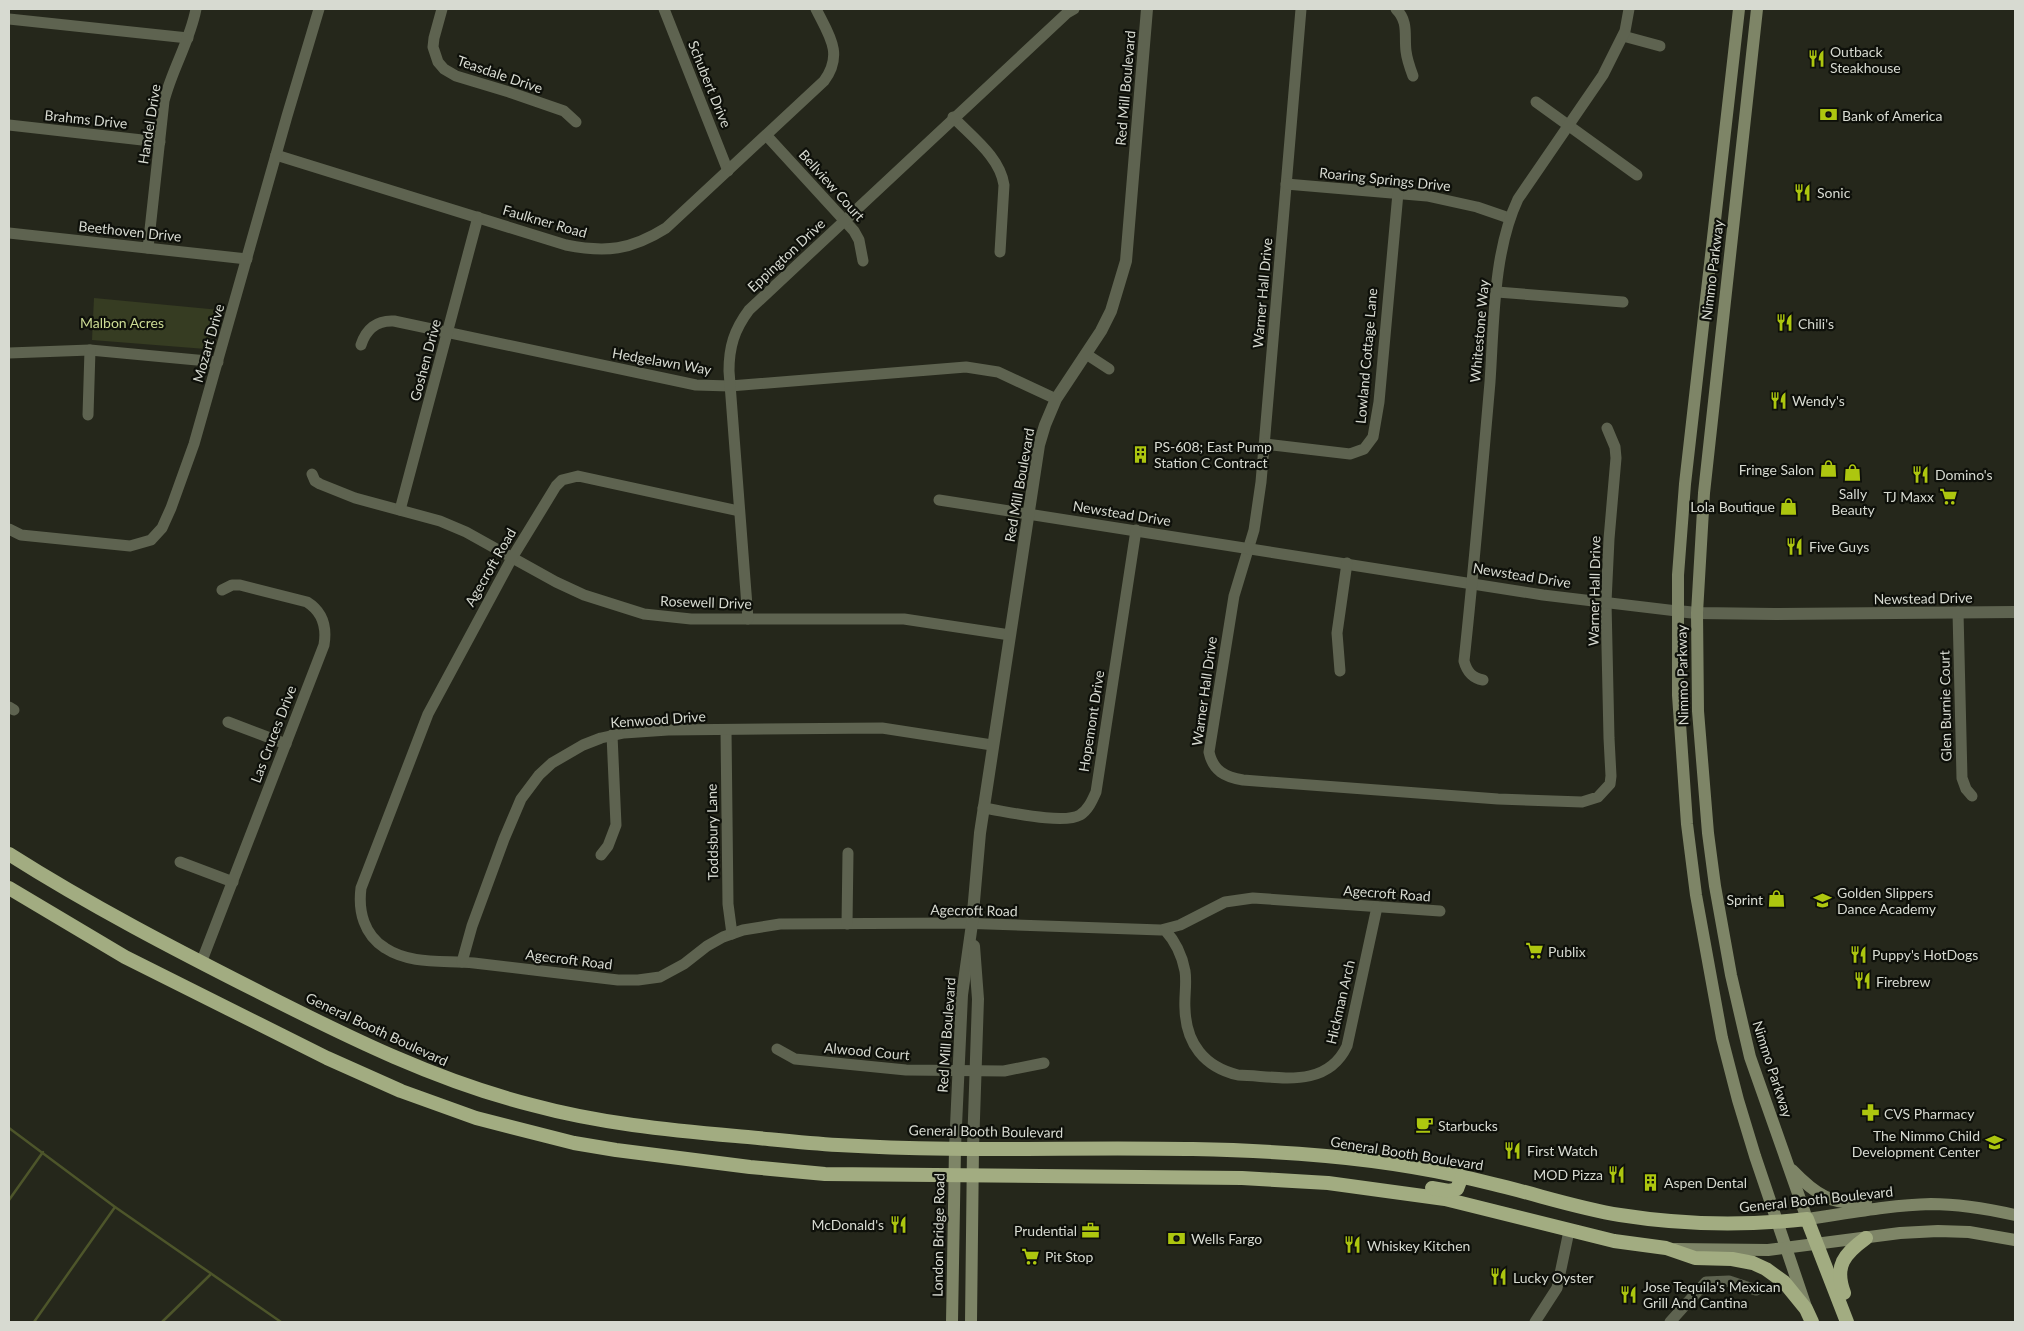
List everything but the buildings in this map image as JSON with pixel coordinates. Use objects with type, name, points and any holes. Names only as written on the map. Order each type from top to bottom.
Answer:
[{"type":"highway","name":"General Booth Boulevard","points":[[9,854],[95,906],[201,963],[394,1058],[442,1078],[534,1106],[594,1119],[694,1132],[840,1146],[1243,1150],[1360,1160],[1462,1176],[1580,1207],[1638,1218],[1710,1224],[1807,1219]]},
{"type":"highway","points":[[9,888],[114,951],[327,1058],[401,1091],[476,1118],[574,1143],[750,1167],[825,1174],[1242,1178],[1328,1182],[1445,1199],[1614,1241],[1666,1248],[1695,1258],[1739,1260],[1766,1269],[1784,1282],[1806,1309]]},
{"type":"highway","points":[[1365,1188],[1400,1183],[1449,1191],[1458,1188],[1462,1176]]},
{"type":"highway","name":"Nimmo Parkway","points":[[1807,1219],[1847,1322]]},
{"type":"highway","points":[[1855,1322],[1842,1287],[1840,1270],[1847,1254],[1866,1238]]},
{"type":"highway","name":"Nimmo Parkway","points":[[1806,1309],[1812,1322]]},
{"type":"main road","name":"Nimmo Parkway","points":[[1739,9],[1688,447],[1677,611],[1681,750],[1696,894],[1730,1071],[1806,1309]]},
{"type":"main road","name":"Nimmo Parkway","points":[[1757,9],[1707,458],[1699,554],[1697,613],[1698,703],[1708,833],[1723,938],[1750,1057],[1807,1219]]},
{"type":"main road","name":"London Bridge Road","points":[[952,1322],[955,1148]]},
{"type":"main road","points":[[971,1322],[973,1148]]},
{"type":"main road","points":[[1789,1168],[1818,1193],[1842,1203],[1936,1197],[1956,1205]]},
{"type":"main road","name":"General Booth Boulevard","points":[[1807,1219],[1894,1206],[1933,1204],[1956,1205],[2015,1214]]},
{"type":"main road","points":[[1666,1248],[1739,1251],[1818,1245],[1900,1233],[1938,1231],[1969,1232],[2015,1240]]},
{"type":"street","name":"Handel Drive","points":[[148,248],[164,101],[168,85],[188,38],[196,9]]},
{"type":"street","name":"Mozart Drive","points":[[9,530],[21,535],[130,546],[144,543],[156,535],[171,508],[194,444],[319,9]]},
{"type":"street","name":"Teasdale Drive","points":[[442,9],[433,47],[438,62],[444,70],[456,76],[564,111],[576,122]]},
{"type":"street","name":"Schubert Drive","points":[[664,9],[728,171]]},
{"type":"street","name":"Faulkner Road","points":[[276,156],[566,245],[606,250],[622,248],[638,243],[666,228],[824,81],[832,66],[834,49],[832,40],[816,9]]},
{"type":"street","name":"Eppington Drive","points":[[748,619],[730,386],[730,347],[740,321],[749,310],[953,118],[1067,13],[1074,9]]},
{"type":"street","name":"Red Mill Boulevard","points":[[955,1148],[962,995],[972,924],[983,808],[1039,445],[1056,399],[1101,332],[1111,310],[1126,261],[1147,9]]},
{"type":"street","name":"Warner Hall Drive","points":[[1301,9],[1265,444],[1258,501],[1249,548],[1234,596],[1209,752],[1211,760],[1219,772],[1228,777],[1243,780],[1498,799],[1582,802],[1590,801],[1605,791],[1610,784],[1611,776],[1608,738],[1606,602],[1616,458],[1615,447],[1607,428]]},
{"type":"street","points":[[1396,9],[1403,16],[1407,31],[1406,51],[1412,76]]},
{"type":"street","name":"Whitestone Way","points":[[1483,680],[1469,673],[1464,661],[1497,292],[1505,234],[1509,218],[1518,199],[1603,75],[1623,36],[1629,9]]},
{"type":"street","points":[[9,19],[188,38]]},
{"type":"street","points":[[1623,36],[1660,46]]},
{"type":"street","points":[[1536,102],[1637,175]]},
{"type":"street","points":[[953,118],[996,162],[1003,177],[1000,252]]},
{"type":"street","name":"Brahms Drive","points":[[9,125],[160,142]]},
{"type":"street","name":"Bellview Court","points":[[767,136],[854,231],[859,240],[863,261]]},
{"type":"street","name":"Roaring Springs Drive","points":[[1286,184],[1398,193],[1455,201],[1509,218]]},
{"type":"street","name":"Lowland Cottage Lane","points":[[1265,444],[1350,454],[1364,449],[1374,437],[1379,402],[1398,193]]},
{"type":"street","name":"Goshen Drive","points":[[400,510],[478,218]]},
{"type":"street","name":"Beethoven Drive","points":[[9,233],[247,259]]},
{"type":"street","points":[[1497,292],[1624,302]]},
{"type":"street","name":"Hedgelawn Way","points":[[361,345],[364,337],[373,326],[389,321],[696,385],[730,386],[966,367],[998,372],[1056,399]]},
{"type":"street","points":[[88,415],[90,350]]},
{"type":"street","points":[[9,353],[90,350],[218,362]]},
{"type":"street","points":[[1086,354],[1109,369]]},
{"type":"street","name":"Rosewell Drive","points":[[312,474],[315,481],[320,484],[355,498],[440,521],[466,532],[556,582],[584,595],[644,614],[691,619],[904,619],[1010,635]]},
{"type":"street","name":"Agecroft Road","points":[[739,511],[601,480],[578,476],[562,480],[552,492],[512,558],[428,714],[360,888],[359,900],[363,922],[374,940],[384,948],[406,958],[462,962],[618,980],[646,979],[673,972],[707,946],[732,934],[780,924],[972,924],[1165,930],[1180,925],[1214,906],[1238,899],[1252,898],[1440,911]]},
{"type":"street","name":"Newstead Drive","points":[[939,500],[1543,595],[1677,611],[1697,613],[2015,612]]},
{"type":"street","name":"Hopemont Drive","points":[[983,808],[1060,820],[1080,815],[1092,801],[1096,792],[1136,530]]},
{"type":"street","points":[[1340,671],[1337,632],[1347,563]]},
{"type":"street","name":"Las Cruces Drive","points":[[201,963],[324,645],[325,627],[322,618],[313,606],[299,599],[240,585],[232,585],[222,590]]},
{"type":"street","name":"Glen Burnie Court","points":[[1958,612],[1962,778],[1972,796]]},
{"type":"street","points":[[228,722],[286,744]]},
{"type":"street","name":"Kenwood Drive","points":[[462,962],[472,926],[517,807],[530,785],[552,763],[583,745],[612,736],[668,730],[882,728],[992,745]]},
{"type":"street","name":"Toddsbury Lane","points":[[726,730],[728,904],[732,934]]},
{"type":"street","points":[[601,855],[610,841],[616,825],[612,736]]},
{"type":"street","points":[[847,924],[848,853]]},
{"type":"street","points":[[180,862],[233,882]]},
{"type":"street","name":"Hickman Arch","points":[[1165,930],[1176,945],[1185,971],[1184,1007],[1188,1034],[1206,1061],[1226,1072],[1238,1075],[1308,1077],[1328,1070],[1340,1060],[1347,1046],[1376,907]]},
{"type":"street","name":"Red Mill Boulevard","points":[[972,924],[978,999],[973,1148]]},
{"type":"street","name":"Alwood Court","points":[[777,1049],[795,1060],[906,1070],[1004,1071],[1044,1063]]},
{"type":"street","points":[[1535,1322],[1557,1288],[1569,1231]]},
{"type":"street","points":[[1670,1322],[1706,1282],[1729,1281],[1756,1290]]},
{"type":"green space","name":"Malbon Acres","points":[[94,298],[220,310],[206,349],[92,340]]},
{"type":"waterway","points":[[9,1128],[115,1207],[281,1322]]},
{"type":"waterway","points":[[9,1200],[43,1152]]},
{"type":"waterway","points":[[34,1322],[115,1207]]},
{"type":"waterway","points":[[162,1322],[210,1275]]},
{"type":"place","name":"Outback Steakhouse","points":[[1816,59]]},
{"type":"place","name":"Bank of America","points":[[1828,115]]},
{"type":"place","name":"Sonic","points":[[1803,192]]},
{"type":"place","name":"Chili's","points":[[1784,323]]},
{"type":"place","name":"Wendy's","points":[[1778,400]]},
{"type":"place","name":"PS-608; East Pump Station C Contract","points":[[1140,454]]},
{"type":"place","name":"Fringe Salon","points":[[1828,469]]},
{"type":"place","name":"Sally Beauty","points":[[1853,473]]},
{"type":"place","name":"Domino's","points":[[1921,474]]},
{"type":"place","name":"TJ Maxx","points":[[1948,496]]},
{"type":"place","name":"Lola Boutique","points":[[1789,506]]},
{"type":"place","name":"Five Guys","points":[[1795,546]]},
{"type":"place","name":"Sprint","points":[[1777,899]]},
{"type":"place","name":"Golden Slippers Dance Academy","points":[[1823,900]]},
{"type":"place","name":"Publix","points":[[1534,951]]},
{"type":"place","name":"Puppy's HotDogs","points":[[1858,954]]},
{"type":"place","name":"Firebrew","points":[[1862,981]]},
{"type":"place","name":"CVS Pharmacy","points":[[1870,1113]]},
{"type":"place","name":"Starbucks","points":[[1424,1125]]},
{"type":"place","name":"The Nimmo Child Development Center","points":[[1994,1143]]},
{"type":"place","name":"First Watch","points":[[1513,1150]]},
{"type":"place","name":"MOD Pizza","points":[[1617,1174]]},
{"type":"place","name":"Aspen Dental","points":[[1650,1182]]},
{"type":"place","name":"McDonald's","points":[[898,1224]]},
{"type":"place","name":"Prudential","points":[[1091,1230]]},
{"type":"place","name":"Wells Fargo","points":[[1177,1238]]},
{"type":"place","name":"Whiskey Kitchen","points":[[1353,1245]]},
{"type":"place","name":"Pit Stop","points":[[1031,1256]]},
{"type":"place","name":"Lucky Oyster","points":[[1499,1277]]},
{"type":"place","name":"Jose Tequila's Mexican Grill And Cantina","points":[[1629,1294]]}]
